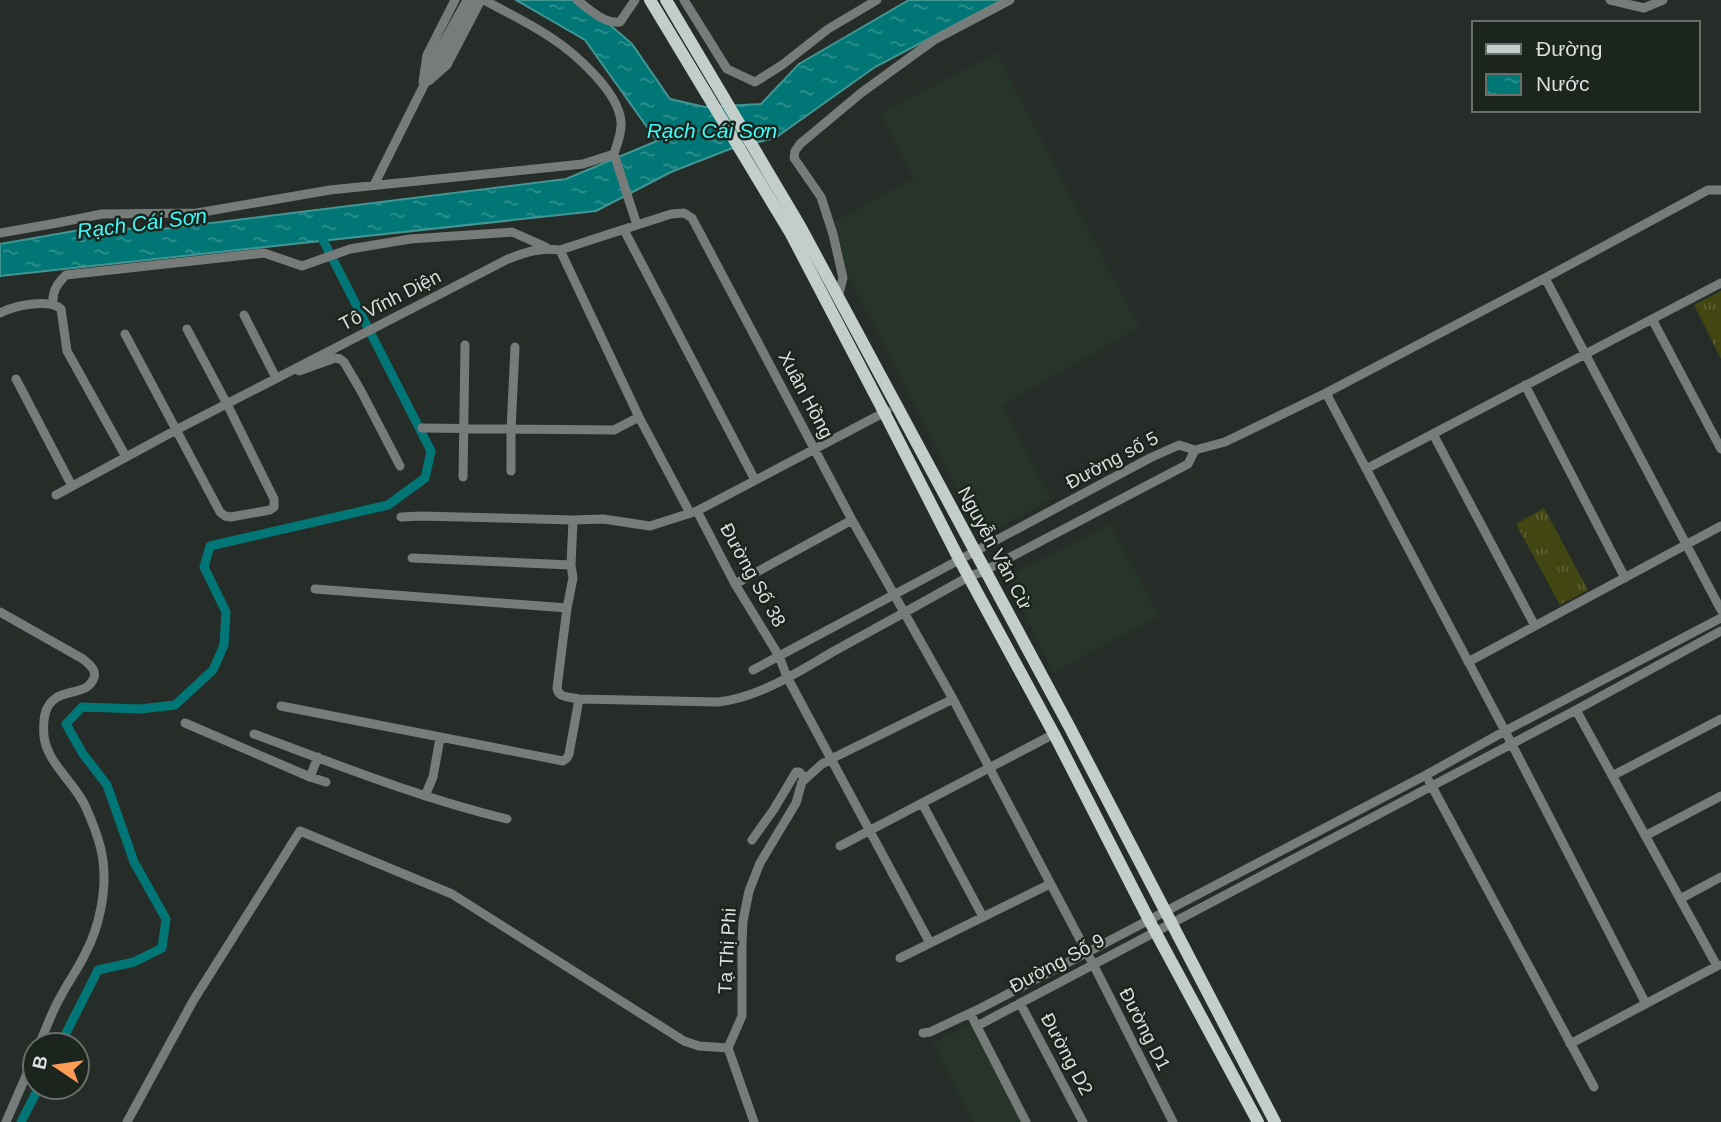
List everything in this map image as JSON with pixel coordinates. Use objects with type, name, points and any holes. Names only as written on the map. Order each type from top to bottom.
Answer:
[{"type":"main road","name":"Nguyễn Văn Cừ","points":[[667,1],[796,230],[890,409],[975,552],[1069,726],[1275,1122]]},
{"type":"main road","name":"Nguyễn Văn Cừ","points":[[654,5],[838,297],[968,577],[1054,734],[1152,926],[1258,1122]]},
{"type":"main road","points":[[1054,734],[1069,726]]},
{"type":"street","points":[[423,87],[427,55],[454,0]]},
{"type":"street","points":[[374,185],[434,60],[467,0]]},
{"type":"street","points":[[431,71],[440,63],[474,0]]},
{"type":"street","points":[[423,87],[447,65],[483,0],[550,37],[572,53],[614,100],[621,122],[615,159],[637,225]]},
{"type":"street","points":[[577,0],[608,22],[615,23],[620,23],[635,0]]},
{"type":"street","points":[[684,0],[727,69],[755,82],[782,65],[828,29],[877,0]]},
{"type":"street","points":[[838,297],[843,278],[834,234],[821,197],[794,158],[795,151],[861,93],[934,40],[1010,0]]},
{"type":"street","points":[[1610,0],[1644,8],[1663,0]]},
{"type":"street","points":[[0,233],[102,214],[197,213],[330,190],[615,159]]},
{"type":"street","points":[[1195,450],[1225,442],[1325,393],[1708,190],[1721,190]]},
{"type":"street","name":"Tô Vĩnh Diện","points":[[56,495],[508,259],[528,251],[548,248],[560,250],[671,214],[684,213]]},
{"type":"street","name":"Xuân Hồng","points":[[684,213],[692,218],[852,520],[896,595],[989,768]]},
{"type":"street","points":[[624,230],[755,480]]},
{"type":"street","points":[[53,304],[56,285],[66,275],[264,253],[302,265],[348,250],[410,239],[512,232],[548,248]]},
{"type":"street","name":"Đường Số 38","points":[[560,250],[639,417],[779,656],[787,677],[930,943]]},
{"type":"street","points":[[1545,278],[1721,610]]},
{"type":"street","points":[[1366,469],[1721,283]]},
{"type":"street","points":[[0,313],[11,308],[48,303],[61,309],[67,351],[125,457]]},
{"type":"street","points":[[244,314],[276,378]]},
{"type":"street","points":[[1653,319],[1721,449]]},
{"type":"street","points":[[125,334],[222,514],[234,516],[270,510],[274,507],[274,499],[187,329]]},
{"type":"street","points":[[463,477],[465,345]]},
{"type":"street","points":[[511,471],[515,347]]},
{"type":"street","points":[[294,369],[303,371],[335,359],[344,362],[400,466]]},
{"type":"street","points":[[16,379],[72,486]]},
{"type":"street","points":[[1525,386],[1625,578]]},
{"type":"street","points":[[1325,393],[1512,743],[1646,1004]]},
{"type":"street","points":[[401,517],[596,519],[650,526],[694,512],[890,409]]},
{"type":"street","points":[[422,428],[614,430],[639,417]]},
{"type":"street","points":[[1433,434],[1535,626]]},
{"type":"street","name":"Đường số 5","points":[[579,699],[718,702],[750,695],[968,577],[1188,464],[1195,450],[1179,445],[1169,449],[753,670]]},
{"type":"street","points":[[281,706],[563,761],[569,754],[579,699],[557,692],[573,578],[573,520]]},
{"type":"street","points":[[735,583],[852,520]]},
{"type":"street","points":[[1468,662],[1721,526]]},
{"type":"street","points":[[412,558],[571,565]]},
{"type":"street","points":[[315,589],[567,608]]},
{"type":"street","points":[[0,612],[83,659],[93,668],[95,675],[92,684],[86,688],[64,693],[54,699],[47,707],[43,724],[45,744],[50,755],[86,805],[96,831],[103,862],[103,891],[97,925],[87,953],[60,998],[45,1031]]},
{"type":"street","points":[[923,1033],[970,1013],[1086,953],[1152,926],[1505,731],[1721,618]]},
{"type":"street","points":[[1169,917],[1576,710],[1721,631]]},
{"type":"street","points":[[752,840],[796,772],[805,778],[831,759],[953,699]]},
{"type":"street","points":[[1570,1044],[1719,965],[1679,899],[1576,710]]},
{"type":"street","points":[[1612,776],[1721,719]]},
{"type":"street","points":[[185,723],[326,782]]},
{"type":"street","points":[[254,734],[460,808],[507,819]]},
{"type":"street","points":[[840,846],[1054,734]]},
{"type":"street","points":[[425,796],[433,777],[440,738]]},
{"type":"street","points":[[310,777],[318,757]]},
{"type":"street","name":"Đường D1","points":[[989,768],[1093,964],[1170,1121]]},
{"type":"street","points":[[1426,775],[1594,1087]]},
{"type":"street","name":"Tạ Thị Phi","points":[[728,1048],[742,1016],[743,921],[749,891],[760,863],[796,803],[805,778]]},
{"type":"street","points":[[1645,836],[1721,796]]},
{"type":"street","points":[[922,803],[983,917]]},
{"type":"street","points":[[127,1122],[193,1001],[299,831],[452,894],[684,1041],[699,1046],[728,1048],[754,1122]]},
{"type":"street","points":[[1679,899],[1721,877]]},
{"type":"street","points":[[900,958],[1050,884]]},
{"type":"street","name":"Đường Số 9","points":[[976,1026],[1093,964],[1152,926]]},
{"type":"street","name":"Đường D2","points":[[1020,1003],[1083,1122]]},
{"type":"street","points":[[970,1013],[1026,1122]]},
{"type":"street","points":[[6,1122],[21,1087]]},
{"type":"shaded area","points":[[996,53],[1139,327],[1002,405],[1051,499],[986,533],[978,530],[847,273],[835,221],[914,179],[880,114]]},
{"type":"shaded area","points":[[1110,524],[1159,616],[1053,673],[1013,590],[1012,578],[1016,573]]},
{"type":"shaded area","points":[[973,1022],[1026,1122],[974,1122],[933,1044]]},
{"type":"green space","points":[[1721,291],[1721,359],[1694,305]]},
{"type":"green space","points":[[1544,508],[1588,590],[1560,605],[1516,524]]},
{"type":"water","name":"Rạch Cái Sơn","points":[[516,0],[581,0],[632,44],[670,99],[705,107],[761,104],[799,64],[909,0],[1002,0],[875,67],[775,138],[730,149],[671,172],[596,211],[0,276],[0,244],[97,227],[155,230],[566,179],[657,141],[585,40]]},
{"type":"waterway","points":[[67,1031],[98,970],[134,962],[162,948],[166,919],[134,862],[107,785],[83,754],[66,724],[82,707],[140,709],[175,705],[213,670],[224,645],[226,612],[204,567],[210,546],[388,505],[425,478],[431,451],[323,240]]},
{"type":"waterway","points":[[21,1122],[32,1101]]}]
